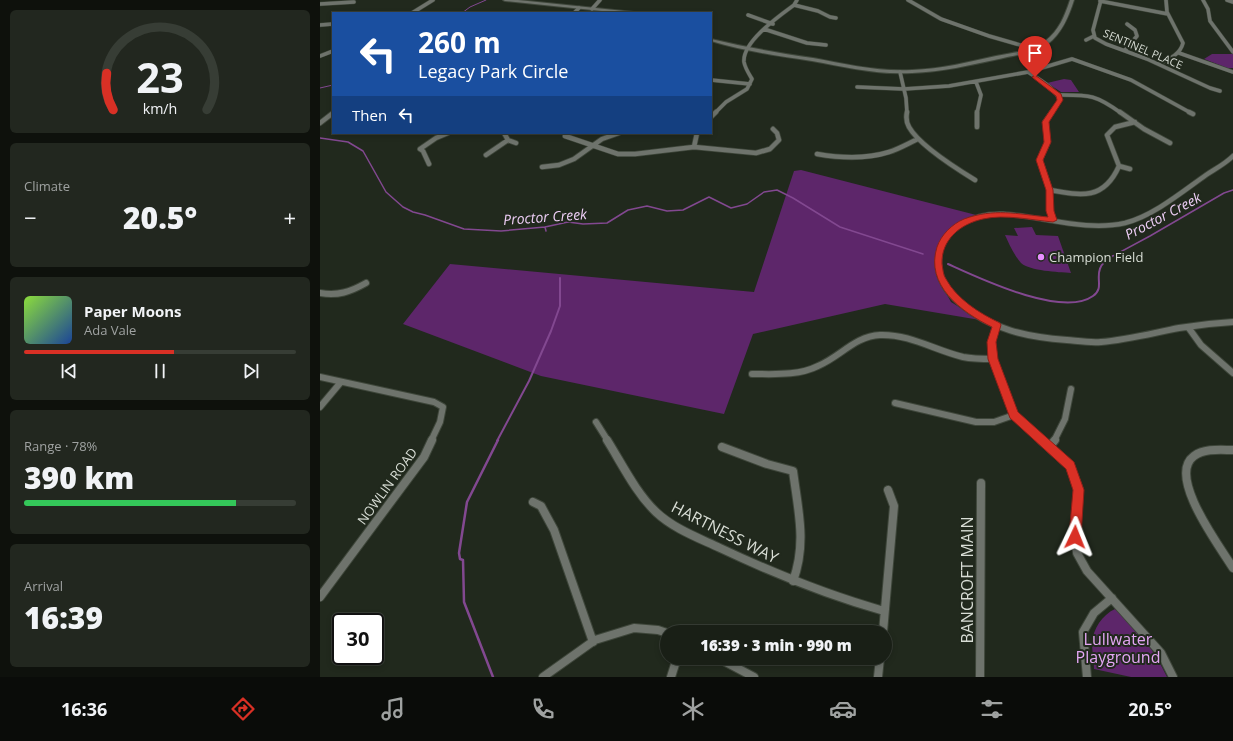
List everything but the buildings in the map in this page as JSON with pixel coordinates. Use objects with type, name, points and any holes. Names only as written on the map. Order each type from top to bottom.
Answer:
[{"type":"street","points":[[320,4],[323,0]]},
{"type":"street","points":[[414,12],[433,0]]},
{"type":"street","points":[[506,0],[626,12]]},
{"type":"street","points":[[592,8],[600,0]]},
{"type":"street","points":[[712,116],[726,102],[747,90],[752,79],[744,63],[744,58],[748,49],[766,29],[795,5],[798,0]]},
{"type":"street","points":[[908,0],[941,19],[989,36],[1034,49]]},
{"type":"street","points":[[712,40],[748,49],[866,68],[900,72],[934,69],[990,59],[1034,49],[1045,44],[1055,35],[1063,23],[1072,0]]},
{"type":"street","points":[[1100,0],[1168,14]]},
{"type":"street","name":"SENTINEL PLACE","points":[[1100,0],[1093,30],[1094,36],[1106,44],[1125,50],[1210,88],[1220,91]]},
{"type":"street","points":[[1158,64],[1175,56],[1183,50],[1183,42],[1168,14],[1166,0]]},
{"type":"street","points":[[1203,0],[1208,9],[1210,21],[1233,52]]},
{"type":"street","points":[[1227,0],[1233,2]]},
{"type":"street","points":[[320,4],[354,2]]},
{"type":"street","points":[[795,5],[818,11],[830,17],[836,18]]},
{"type":"street","points":[[575,12],[579,8]]},
{"type":"street","points":[[748,16],[772,24]]},
{"type":"street","points":[[320,25],[332,24]]},
{"type":"street","points":[[1125,50],[1137,36],[1135,30],[1127,24]]},
{"type":"street","points":[[766,29],[807,43],[826,45]]},
{"type":"street","points":[[1086,40],[1094,36]]},
{"type":"street","points":[[320,56],[332,50]]},
{"type":"street","points":[[1179,53],[1233,72]]},
{"type":"street","points":[[857,86],[904,89],[940,88],[1028,72],[1072,59],[1131,80],[1193,114]]},
{"type":"street","points":[[900,72],[907,103],[906,120],[908,127],[918,139],[975,180]]},
{"type":"street","points":[[1028,72],[1058,95],[1060,100],[1045,122],[1048,142],[1040,160],[1050,190],[1050,211],[1053,220]]},
{"type":"street","points":[[712,80],[750,84]]},
{"type":"street","points":[[976,82],[982,93],[982,99],[975,115],[977,127]]},
{"type":"street","points":[[1058,95],[1088,95],[1105,101],[1135,122],[1170,143]]},
{"type":"street","points":[[320,123],[332,114]]},
{"type":"street","points":[[1050,190],[1076,194],[1100,191],[1106,188],[1114,180],[1119,166],[1107,135],[1115,127],[1135,122]]},
{"type":"street","points":[[565,136],[610,152],[635,154],[694,148],[761,153],[770,149],[779,140],[777,132],[774,130]]},
{"type":"street","points":[[429,164],[423,151],[420,149],[436,138],[446,134]]},
{"type":"street","points":[[505,134],[508,140],[516,143]]},
{"type":"street","points":[[542,167],[564,163],[574,159],[602,139],[616,134]]},
{"type":"street","points":[[694,148],[697,134]]},
{"type":"street","points":[[817,154],[840,157],[881,154],[918,139]]},
{"type":"street","points":[[486,155],[508,140]]},
{"type":"street","points":[[1233,156],[1171,200],[1137,219],[1126,222],[1100,224],[1003,214],[970,220],[959,224],[943,240],[940,247],[938,262],[938,270],[944,284],[954,296],[981,318],[1019,333],[1041,338],[1100,342],[1188,327],[1233,322]]},
{"type":"street","points":[[1119,166],[1130,169]]},
{"type":"street","points":[[320,293],[333,296],[340,295],[366,283]]},
{"type":"street","points":[[996,325],[992,342],[993,359],[1014,415],[1050,446],[1070,466],[1079,490],[1075,537],[1077,553],[1087,571],[1160,653],[1173,677]]},
{"type":"street","points":[[1188,327],[1201,345],[1233,373]]},
{"type":"street","points":[[752,374],[809,370],[820,365],[857,341],[878,335],[906,337],[957,356],[981,360],[993,359]]},
{"type":"street","name":"NOWLIN ROAD","points":[[320,377],[434,402],[443,407],[440,422],[424,457],[320,597]]},
{"type":"street","points":[[320,407],[341,382]]},
{"type":"street","points":[[1050,446],[1057,438],[1063,427],[1071,389]]},
{"type":"street","points":[[895,404],[976,422],[994,422],[1014,415]]},
{"type":"street","name":"HARTNESS WAY","points":[[596,422],[646,501],[658,514],[684,531],[793,581],[855,604],[884,611]]},
{"type":"street","points":[[722,447],[793,472],[802,532],[802,551],[797,572],[793,581]]},
{"type":"street","points":[[1233,450],[1204,452],[1194,456],[1187,466],[1186,478],[1187,485],[1198,508],[1233,568]]},
{"type":"street","name":"BANCROFT MAIN","points":[[980,677],[981,483]]},
{"type":"street","points":[[883,625],[894,506],[888,490]]},
{"type":"street","points":[[533,502],[541,506],[554,530],[593,642]]},
{"type":"street","points":[[1087,677],[1083,632],[1094,613],[1112,598]]},
{"type":"street","points":[[543,677],[593,642],[634,628],[660,631]]},
{"type":"street","points":[[671,677],[675,665]]},
{"type":"street","points":[[731,665],[754,677]]},
{"type":"street","points":[[878,677],[879,665]]},
{"type":"green space","points":[[1212,54],[1233,54],[1233,68],[1227,68],[1204,59]]},
{"type":"green space","points":[[1064,79],[1071,80],[1079,92],[1061,92],[1047,83]]},
{"type":"green space","points":[[801,170],[984,217],[961,222],[946,235],[937,251],[936,275],[951,302],[980,320],[885,304],[753,334],[724,414],[541,376],[403,324],[450,264],[754,292],[794,171]]},
{"type":"green space","name":"Champion Field","points":[[1032,227],[1036,235],[1058,236],[1071,273],[1052,272],[1031,268],[1021,263],[1005,235],[1018,236],[1014,228]]},
{"type":"green space","name":"Lullwater Playground","points":[[1115,609],[1131,623],[1145,640],[1167,677],[1131,677],[1094,669],[1092,643],[1094,633],[1102,619]]},
{"type":"waterway","points":[[463,12],[470,7],[486,0]]},
{"type":"waterway","points":[[320,88],[332,85]]},
{"type":"waterway","name":"Proctor Creek","points":[[320,138],[348,142],[363,151],[386,192],[403,207],[413,212],[464,229],[501,231],[545,227]]},
{"type":"waterway","name":"Proctor Creek","points":[[545,227],[568,222],[583,224],[607,223],[628,210],[647,206],[667,211],[683,210],[709,197],[731,208],[747,204],[764,192],[777,190],[793,198],[840,227],[923,254]]},
{"type":"waterway","name":"Proctor Creek","points":[[1111,257],[1224,193],[1233,190]]},
{"type":"waterway","name":"Proctor Creek","points":[[545,227],[546,231]]},
{"type":"waterway","name":"Proctor Creek","points":[[948,264],[1020,294],[1062,302],[1079,302],[1093,296],[1097,292],[1099,288],[1099,273],[1101,267],[1112,256]]},
{"type":"waterway","points":[[497,441],[529,381],[551,331],[560,306],[560,278]]},
{"type":"waterway","points":[[493,677],[464,602],[463,560],[460,559],[459,553],[467,502],[498,440]]},
{"type":"place","name":"Champion Field","points":[[1041,257]]},
{"type":"route","points":[[1035,77],[1058,95],[1060,100],[1045,122],[1048,142],[1040,160],[1041,167],[1050,190],[1050,211],[1053,220],[1019,215],[997,214],[959,224],[943,240],[938,257],[938,270],[941,279],[954,296],[981,318],[996,325],[992,342],[993,359],[1014,415],[1050,446],[1070,466],[1079,490],[1075,537]]}]
